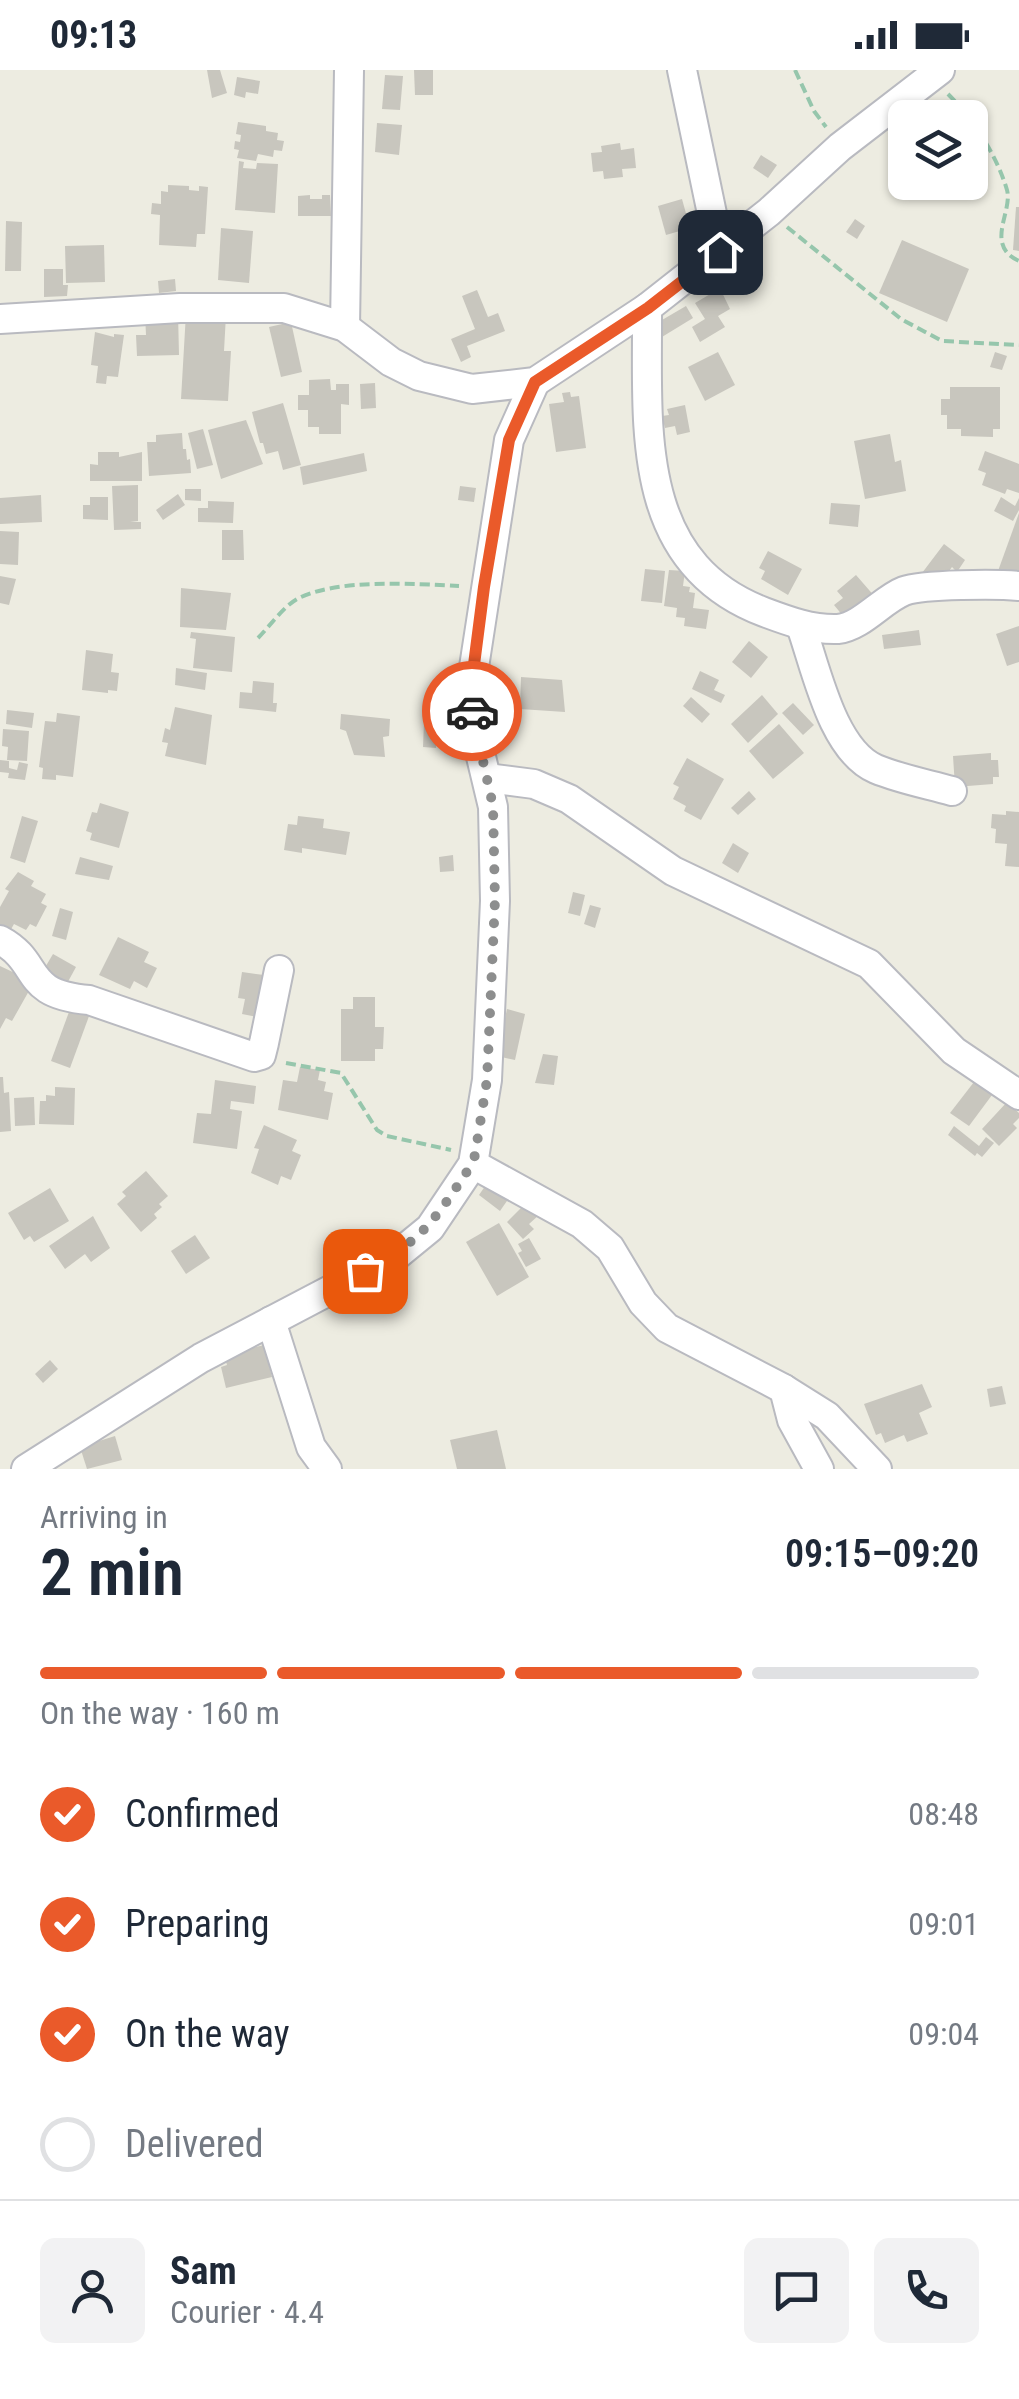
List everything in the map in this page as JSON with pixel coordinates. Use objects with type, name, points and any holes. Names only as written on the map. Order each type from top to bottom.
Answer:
[{"type":"street","points":[[345,327],[348,70]]},
{"type":"street","points":[[682,70],[720,252]]},
{"type":"street","points":[[0,319],[180,308],[284,308],[345,327],[391,362],[419,376],[472,389],[535,382],[648,308],[768,212],[840,147],[940,70]]},
{"type":"street","points":[[648,308],[648,448],[663,512],[690,560],[735,601],[801,626],[842,629],[904,591],[1019,586]]},
{"type":"street","points":[[26,1469],[201,1358],[396,1255],[430,1228],[474,1160],[487,1080],[495,900],[493,806],[472,718],[472,680],[509,440],[535,382]]},
{"type":"street","points":[[801,626],[838,730],[854,754],[874,768],[952,791]]},
{"type":"street","points":[[487,778],[534,784],[569,799],[673,871],[869,964],[954,1051],[1019,1095]]},
{"type":"street","points":[[0,940],[9,945],[42,987],[63,998],[88,1000],[254,1057],[264,1044],[278,970]]},
{"type":"street","points":[[474,1160],[582,1224],[610,1248],[643,1303],[667,1328],[784,1388],[826,1416],[877,1469]]},
{"type":"street","points":[[271,1322],[312,1447],[327,1469]]},
{"type":"street","points":[[784,1388],[806,1461]]},
{"type":"path","points":[[795,70],[814,112],[840,147]]},
{"type":"path","points":[[988,145],[1009,195],[999,230],[1011,258],[1019,261]]},
{"type":"path","points":[[768,212],[901,319],[942,341],[1019,345]]},
{"type":"path","points":[[258,638],[294,600],[309,595],[360,585],[484,587]]},
{"type":"path","points":[[254,1057],[341,1074],[376,1130],[474,1160]]},
{"type":"building","points":[[207,70],[220,70],[227,93],[212,98]]},
{"type":"building","points":[[414,70],[433,70],[433,95],[415,95]]},
{"type":"building","points":[[385,75],[403,76],[400,110],[382,109]]},
{"type":"building","points":[[237,77],[260,81],[258,94],[246,92],[245,98],[234,95]]},
{"type":"building","points":[[238,122],[266,126],[266,131],[278,133],[277,140],[284,141],[282,151],[274,150],[273,157],[258,154],[256,161],[237,158],[235,141],[240,142],[241,135],[236,134]]},
{"type":"building","points":[[377,123],[402,125],[399,155],[375,152]]},
{"type":"building","points":[[620,143],[621,150],[634,148],[636,168],[622,169],[623,177],[604,179],[603,171],[593,172],[591,153],[602,152],[601,146]]},
{"type":"building","points":[[761,155],[777,165],[768,178],[753,168]]},
{"type":"building","points":[[239,161],[244,162],[243,168],[256,169],[257,163],[278,164],[275,213],[235,210]]},
{"type":"building","points":[[168,185],[189,186],[189,190],[199,191],[199,186],[208,187],[205,234],[197,234],[196,247],[159,245],[160,215],[151,214],[152,203],[161,204],[161,191],[168,192]]},
{"type":"building","points":[[310,195],[310,199],[322,199],[322,195],[330,195],[331,216],[298,216],[298,196]]},
{"type":"building","points":[[682,199],[690,228],[666,235],[658,206]]},
{"type":"building","points":[[1019,207],[1019,251],[1013,250]]},
{"type":"building","points":[[855,219],[865,226],[857,239],[846,232]]},
{"type":"building","points":[[6,221],[22,222],[21,271],[5,271]]},
{"type":"building","points":[[221,228],[253,231],[249,283],[218,280]]},
{"type":"building","points":[[902,240],[969,269],[947,322],[879,293]]},
{"type":"building","points":[[104,245],[105,282],[66,283],[65,246]]},
{"type":"building","points":[[44,269],[63,269],[67,296],[44,297]]},
{"type":"building","points":[[715,278],[730,309],[718,316],[725,327],[700,342],[692,327],[705,319],[695,303],[712,293],[707,283]]},
{"type":"building","points":[[175,279],[176,291],[159,293],[158,281]]},
{"type":"building","points":[[477,290],[488,317],[498,313],[505,331],[467,346],[471,357],[461,362],[451,339],[475,329],[462,296]]},
{"type":"building","points":[[686,306],[693,318],[657,340],[650,327]]},
{"type":"building","points":[[178,313],[179,355],[137,356],[136,335],[146,335],[145,314]]},
{"type":"building","points":[[186,313],[226,315],[224,351],[231,351],[228,401],[181,399]]},
{"type":"building","points":[[291,322],[302,372],[281,377],[269,327]]},
{"type":"building","points":[[95,332],[114,337],[124,335],[118,377],[107,376],[106,384],[96,383],[98,366],[91,365]]},
{"type":"building","points":[[718,352],[735,385],[705,401],[688,367]]},
{"type":"building","points":[[995,352],[1007,356],[1002,370],[990,367]]},
{"type":"building","points":[[330,379],[331,390],[336,390],[336,384],[349,384],[349,405],[341,404],[341,434],[319,434],[319,427],[308,427],[308,410],[298,410],[298,395],[309,395],[309,380]]},
{"type":"building","points":[[375,383],[376,408],[361,409],[360,384]]},
{"type":"building","points":[[950,387],[1000,387],[1000,429],[993,429],[993,437],[961,436],[961,429],[947,429],[947,415],[941,415],[941,399],[950,399]]},
{"type":"building","points":[[570,392],[571,397],[579,396],[586,448],[556,452],[549,404],[564,402],[562,393]]},
{"type":"building","points":[[283,403],[301,465],[283,470],[278,451],[266,454],[260,443],[252,412]]},
{"type":"building","points":[[685,405],[690,432],[677,435],[675,426],[665,428],[662,416],[669,415],[667,409]]},
{"type":"building","points":[[246,420],[263,464],[221,479],[208,430]]},
{"type":"building","points":[[203,429],[213,465],[197,469],[188,433]]},
{"type":"building","points":[[182,433],[191,473],[149,476],[147,442],[156,442],[156,435]]},
{"type":"building","points":[[890,434],[895,462],[901,460],[906,491],[865,499],[854,441]]},
{"type":"building","points":[[985,451],[1019,464],[1019,493],[1007,489],[1005,494],[982,485],[986,473],[978,470]]},
{"type":"building","points":[[98,452],[119,452],[119,457],[142,452],[142,481],[90,481],[90,464],[98,465]]},
{"type":"building","points":[[364,453],[367,471],[303,485],[300,467]]},
{"type":"building","points":[[138,485],[138,521],[130,522],[141,522],[141,529],[114,530],[112,486]]},
{"type":"building","points":[[460,486],[476,488],[474,502],[458,500]]},
{"type":"building","points":[[185,489],[201,489],[201,501],[185,500]]},
{"type":"building","points":[[178,494],[185,505],[163,520],[156,510]]},
{"type":"building","points":[[41,495],[42,522],[0,524],[0,498]]},
{"type":"building","points":[[90,497],[108,497],[108,520],[83,519],[83,505],[90,505]]},
{"type":"building","points":[[1001,497],[1015,506],[1019,498],[1019,510],[1013,521],[994,511]]},
{"type":"building","points":[[208,501],[234,502],[233,523],[198,522],[198,508],[208,508]]},
{"type":"building","points":[[831,503],[860,505],[858,527],[829,524]]},
{"type":"building","points":[[1019,513],[1019,578],[998,571]]},
{"type":"building","points":[[222,530],[243,530],[244,560],[222,560]]},
{"type":"building","points":[[0,531],[19,532],[18,565],[0,564]]},
{"type":"building","points":[[944,544],[965,560],[957,572],[952,567],[938,586],[922,573]]},
{"type":"building","points":[[768,551],[802,569],[788,595],[761,579],[765,571],[759,568]]},
{"type":"building","points":[[645,569],[665,571],[662,603],[641,601]]},
{"type":"building","points":[[669,570],[685,571],[683,586],[695,593],[693,608],[709,610],[706,629],[684,626],[685,618],[676,617],[677,608],[664,606]]},
{"type":"building","points":[[856,575],[876,598],[848,622],[834,605],[843,598],[837,591]]},
{"type":"building","points":[[0,576],[16,579],[9,605],[0,603]]},
{"type":"building","points":[[181,588],[231,593],[226,630],[180,627]]},
{"type":"building","points":[[1019,626],[1019,662],[1007,666],[996,634]]},
{"type":"building","points":[[919,630],[921,645],[884,649],[882,635]]},
{"type":"building","points":[[191,632],[235,637],[232,672],[193,668],[196,639],[190,638]]},
{"type":"building","points":[[749,641],[768,657],[751,678],[732,662]]},
{"type":"building","points":[[86,650],[113,654],[111,672],[119,673],[117,691],[82,690]]},
{"type":"building","points":[[176,668],[207,673],[205,690],[175,685]]},
{"type":"building","points":[[700,671],[719,680],[714,690],[725,695],[721,703],[692,689]]},
{"type":"building","points":[[521,677],[562,680],[565,712],[520,709]]},
{"type":"building","points":[[253,681],[274,683],[276,712],[239,708],[240,692],[252,693]]},
{"type":"building","points":[[762,695],[778,714],[748,743],[731,724]]},
{"type":"building","points":[[691,697],[710,714],[702,723],[683,706]]},
{"type":"building","points":[[793,703],[814,725],[803,735],[782,713]]},
{"type":"building","points":[[175,707],[212,715],[206,765],[165,756],[168,743],[162,742],[165,728],[170,730]]},
{"type":"building","points":[[7,710],[34,713],[32,728],[6,724]]},
{"type":"building","points":[[57,713],[80,716],[73,777],[56,775],[56,780],[42,779],[43,768],[39,767],[45,721],[56,722]]},
{"type":"building","points":[[341,714],[390,719],[389,736],[383,737],[385,757],[354,755],[346,731],[340,729]]},
{"type":"building","points":[[424,722],[443,723],[443,736],[437,736],[436,748],[423,747]]},
{"type":"building","points":[[779,724],[804,753],[773,779],[749,751]]},
{"type":"building","points":[[3,729],[29,731],[27,761],[7,760],[8,747],[2,746]]},
{"type":"building","points":[[991,753],[991,760],[998,760],[999,777],[993,777],[993,784],[955,787],[953,756]]},
{"type":"building","points":[[687,758],[724,779],[701,820],[673,799],[679,787],[673,784]]},
{"type":"building","points":[[0,760],[9,761],[9,768],[17,770],[19,762],[28,764],[25,780],[8,778],[9,773],[0,772]]},
{"type":"building","points":[[749,791],[756,799],[738,815],[731,808]]},
{"type":"building","points":[[100,803],[129,812],[119,848],[90,840],[92,833],[86,831],[92,812],[97,813]]},
{"type":"building","points":[[1006,811],[1019,812],[1019,867],[1005,866],[1007,844],[995,843],[996,829],[991,828],[992,814],[1006,815]]},
{"type":"building","points":[[22,816],[38,821],[25,863],[10,858]]},
{"type":"building","points":[[298,816],[324,819],[323,828],[350,832],[346,855],[302,848],[302,853],[284,850],[288,824],[297,825]]},
{"type":"building","points":[[733,843],[749,853],[738,873],[722,863]]},
{"type":"building","points":[[453,855],[454,871],[440,872],[439,857]]},
{"type":"building","points":[[80,857],[113,866],[109,880],[75,874]]},
{"type":"building","points":[[18,872],[46,894],[41,903],[47,906],[36,927],[30,924],[26,930],[14,924],[10,931],[0,926],[0,907],[9,891],[5,889]]},
{"type":"building","points":[[573,892],[585,895],[580,916],[568,913]]},
{"type":"building","points":[[590,905],[601,908],[595,928],[584,924]]},
{"type":"building","points":[[60,908],[73,912],[66,940],[52,936]]},
{"type":"building","points":[[118,937],[149,952],[144,962],[157,968],[147,988],[134,981],[130,989],[99,975]]},
{"type":"building","points":[[53,954],[76,967],[64,989],[40,976]]},
{"type":"building","points":[[0,966],[34,982],[12,1021],[6,1018],[0,1029]]},
{"type":"building","points":[[242,972],[264,975],[258,1017],[242,1014],[245,999],[238,998]]},
{"type":"building","points":[[353,997],[375,997],[375,1027],[384,1027],[383,1049],[375,1049],[375,1061],[341,1061],[341,1009],[353,1009]]},
{"type":"building","points":[[73,1001],[92,1008],[70,1068],[51,1061]]},
{"type":"building","points":[[507,1009],[525,1014],[515,1060],[497,1056]]},
{"type":"building","points":[[543,1054],[558,1056],[554,1085],[535,1083]]},
{"type":"building","points":[[300,1067],[320,1070],[318,1080],[326,1082],[324,1091],[333,1093],[328,1120],[278,1110],[283,1080],[297,1082]]},
{"type":"building","points":[[0,1077],[4,1093],[9,1092],[11,1131],[0,1132]]},
{"type":"building","points":[[215,1080],[256,1086],[254,1104],[231,1101],[230,1109],[242,1111],[237,1149],[193,1143],[197,1113],[211,1114]]},
{"type":"building","points":[[974,1082],[992,1095],[969,1126],[950,1113]]},
{"type":"building","points":[[55,1087],[75,1088],[74,1125],[39,1124],[40,1101],[46,1101],[46,1095],[55,1096]]},
{"type":"building","points":[[34,1097],[35,1125],[15,1126],[14,1098]]},
{"type":"building","points":[[1007,1102],[1019,1118],[1013,1124],[1017,1128],[999,1146],[982,1129]]},
{"type":"building","points":[[264,1125],[297,1140],[292,1151],[301,1155],[291,1180],[281,1176],[278,1185],[251,1173],[259,1149],[254,1148]]},
{"type":"building","points":[[954,1126],[979,1146],[986,1137],[994,1143],[982,1157],[977,1153],[975,1156],[948,1135]]},
{"type":"building","points":[[146,1171],[168,1196],[154,1214],[157,1218],[141,1232],[117,1204],[126,1196],[122,1192]]},
{"type":"building","points":[[488,1182],[509,1198],[500,1211],[479,1195]]},
{"type":"building","points":[[50,1188],[69,1221],[34,1242],[30,1236],[24,1240],[8,1213]]},
{"type":"building","points":[[524,1205],[539,1215],[529,1224],[534,1229],[523,1239],[507,1222]]},
{"type":"building","points":[[93,1216],[110,1248],[91,1262],[85,1254],[65,1269],[49,1246]]},
{"type":"building","points":[[499,1223],[529,1277],[497,1296],[466,1242]]},
{"type":"building","points":[[195,1235],[210,1258],[186,1274],[171,1251]]},
{"type":"building","points":[[529,1238],[541,1259],[526,1267],[518,1244]]},
{"type":"building","points":[[264,1345],[272,1377],[226,1388],[221,1367],[227,1365],[224,1355]]},
{"type":"building","points":[[50,1360],[58,1369],[43,1383],[35,1374]]},
{"type":"building","points":[[922,1384],[932,1407],[919,1413],[928,1434],[907,1442],[904,1435],[885,1443],[881,1433],[876,1435],[864,1404]]},
{"type":"building","points":[[1002,1386],[1006,1404],[990,1407],[987,1389]]},
{"type":"building","points":[[497,1430],[506,1469],[457,1469],[450,1440]]},
{"type":"building","points":[[115,1436],[122,1460],[87,1469],[80,1447]]},
{"type":"way so far","points":[[365,1271],[396,1255],[430,1228],[475,1155],[487,1080],[495,900],[493,806],[472,711]]},
{"type":"route","points":[[472,711],[484,587],[509,440],[535,382],[648,308],[720,252]]}]
